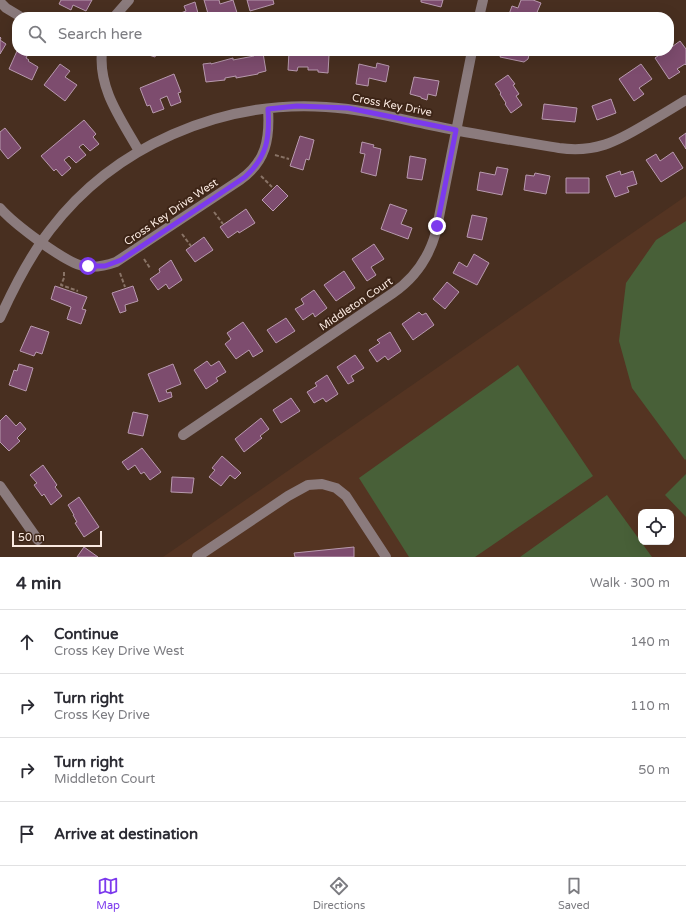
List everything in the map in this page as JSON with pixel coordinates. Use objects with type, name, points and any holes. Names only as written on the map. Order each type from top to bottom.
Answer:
[{"type":"street","points":[[118,12],[129,0]]},
{"type":"street","points":[[480,12],[483,0]]},
{"type":"street","points":[[0,2],[13,12]]},
{"type":"street","points":[[101,56],[102,77],[111,104],[139,151]]},
{"type":"street","name":"Middleton Court","points":[[182,434],[393,293],[411,278],[425,260],[434,238],[471,56]]},
{"type":"street","name":"Cross Key Drive","points":[[0,318],[17,280],[32,256],[64,213],[86,190],[121,162],[139,151],[170,135],[196,125],[223,117],[268,109],[297,106],[348,108],[456,130],[576,150],[604,146],[621,139],[686,100]]},
{"type":"street","name":"Cross Key Drive West","points":[[0,208],[26,231],[62,256],[82,266],[111,264],[121,260],[249,173],[257,164],[265,148],[269,131],[268,109]]},
{"type":"street","points":[[197,557],[308,484],[322,484],[336,488],[346,496],[386,557]]},
{"type":"street","points":[[0,486],[38,540]]},
{"type":"path","points":[[275,155],[289,159]]},
{"type":"path","points":[[261,176],[272,187]]},
{"type":"path","points":[[214,212],[223,224]]},
{"type":"path","points":[[182,234],[191,246]]},
{"type":"path","points":[[144,259],[150,268]]},
{"type":"path","points":[[64,272],[64,278],[61,285],[78,291]]},
{"type":"path","points":[[120,273],[125,287]]},
{"type":"shaded area","points":[[686,196],[686,557],[163,557]]},
{"type":"green space","points":[[686,221],[685,460],[632,388],[619,341],[626,283],[656,240]]},
{"type":"green space","points":[[518,365],[593,476],[475,557],[409,557],[359,478]]},
{"type":"green space","points":[[686,474],[686,517],[665,495]]},
{"type":"green space","points":[[607,495],[638,538],[638,545],[643,545],[652,557],[520,557]]},
{"type":"building","points":[[61,0],[92,0],[86,11],[73,5],[71,10],[59,4]]},
{"type":"building","points":[[204,0],[219,0],[220,4],[233,0],[237,12],[208,12]]},
{"type":"building","points":[[247,0],[273,0],[274,4],[250,11]]},
{"type":"building","points":[[421,0],[443,0],[441,7],[421,2]]},
{"type":"building","points":[[521,0],[533,0],[541,3],[537,12],[510,12],[512,6],[518,8]]},
{"type":"building","points":[[195,2],[198,12],[183,12],[186,11],[184,6]]},
{"type":"building","points":[[0,40],[6,44],[0,54]]},
{"type":"building","points":[[680,41],[686,49],[686,65],[685,64],[677,69],[680,72],[669,79],[655,58],[658,56],[674,56],[674,45]]},
{"type":"building","points":[[15,56],[27,56],[26,58],[29,60],[28,61],[38,67],[32,80],[9,69]]},
{"type":"building","points":[[254,56],[264,56],[266,71],[258,74],[236,78],[236,76],[225,78],[225,80],[206,82],[203,64],[211,64],[233,58],[233,60]]},
{"type":"building","points":[[289,56],[329,56],[328,73],[318,72],[318,70],[308,70],[308,67],[298,67],[297,71],[288,70]]},
{"type":"building","points":[[529,56],[528,59],[524,62],[500,57]]},
{"type":"building","points":[[377,63],[389,66],[386,82],[369,78],[368,86],[356,84],[359,64],[376,68]]},
{"type":"building","points":[[60,64],[70,71],[65,77],[77,85],[65,101],[44,85]]},
{"type":"building","points":[[641,64],[652,79],[639,88],[644,94],[634,101],[619,79]]},
{"type":"building","points":[[174,74],[181,92],[178,93],[181,102],[171,106],[167,96],[160,99],[164,109],[153,113],[150,105],[147,106],[140,88]]},
{"type":"building","points":[[508,75],[515,84],[513,85],[519,94],[516,96],[522,105],[511,113],[495,84]]},
{"type":"building","points":[[414,77],[439,81],[436,96],[428,94],[427,100],[410,94]]},
{"type":"building","points":[[611,99],[616,113],[597,120],[592,106]]},
{"type":"building","points":[[544,104],[577,108],[575,122],[542,119]]},
{"type":"building","points":[[84,120],[96,134],[93,137],[99,144],[90,151],[83,144],[79,147],[86,155],[76,163],[69,156],[64,160],[71,168],[62,176],[56,169],[54,171],[41,156]]},
{"type":"building","points":[[5,128],[21,148],[8,159],[0,149],[0,132]]},
{"type":"building","points":[[686,133],[686,149],[679,138]]},
{"type":"building","points":[[300,136],[314,140],[309,160],[306,159],[303,170],[290,166]]},
{"type":"building","points":[[362,142],[374,145],[373,147],[381,149],[376,176],[361,172],[365,154],[360,153]]},
{"type":"building","points":[[673,152],[683,168],[661,182],[646,160],[656,154],[660,161]]},
{"type":"building","points":[[410,156],[426,159],[422,180],[407,178]]},
{"type":"building","points":[[497,167],[508,169],[502,195],[477,190],[480,172],[495,175]]},
{"type":"building","points":[[620,171],[621,175],[633,171],[637,184],[627,187],[629,192],[615,197],[606,176]]},
{"type":"building","points":[[535,173],[550,176],[546,194],[524,190],[526,175],[534,176]]},
{"type":"building","points":[[566,178],[589,178],[589,193],[566,193]]},
{"type":"building","points":[[277,185],[288,196],[273,211],[262,200]]},
{"type":"building","points":[[390,204],[407,210],[401,224],[412,228],[408,239],[381,229]]},
{"type":"building","points":[[246,209],[255,223],[239,233],[238,231],[228,238],[220,227]]},
{"type":"building","points":[[472,215],[487,218],[482,240],[467,237]]},
{"type":"building","points":[[204,237],[213,250],[195,262],[186,250]]},
{"type":"building","points":[[374,244],[384,259],[371,267],[376,275],[367,281],[352,259]]},
{"type":"building","points":[[474,254],[489,263],[477,285],[453,273],[459,262],[467,267]]},
{"type":"building","points":[[171,260],[182,280],[169,289],[166,284],[158,290],[150,279],[160,272],[159,269]]},
{"type":"building","points":[[344,271],[355,288],[336,301],[324,285]]},
{"type":"building","points":[[447,282],[459,292],[445,309],[433,299]]},
{"type":"building","points":[[55,286],[87,297],[82,309],[86,310],[81,324],[67,319],[71,307],[51,299]]},
{"type":"building","points":[[133,286],[138,301],[125,305],[126,311],[120,313],[112,293]]},
{"type":"building","points":[[314,290],[327,308],[315,317],[313,313],[303,320],[295,309],[304,304],[301,299]]},
{"type":"building","points":[[419,312],[422,315],[426,313],[434,325],[413,340],[402,324]]},
{"type":"building","points":[[286,318],[295,331],[276,343],[267,330]]},
{"type":"building","points":[[243,322],[263,351],[253,357],[249,350],[236,359],[225,344],[231,339],[227,333]]},
{"type":"building","points":[[31,326],[49,332],[42,354],[36,352],[34,356],[20,351]]},
{"type":"building","points":[[390,332],[401,351],[388,360],[385,356],[377,362],[369,350],[380,343],[377,340]]},
{"type":"building","points":[[355,355],[364,368],[351,376],[354,381],[348,384],[337,367]]},
{"type":"building","points":[[207,361],[211,366],[219,361],[226,372],[216,378],[218,381],[206,389],[194,370]]},
{"type":"building","points":[[19,364],[33,368],[26,391],[9,385],[14,370],[17,371]]},
{"type":"building","points":[[173,364],[181,384],[166,390],[167,393],[171,392],[172,397],[159,402],[148,374]]},
{"type":"building","points":[[327,375],[338,394],[326,402],[323,398],[314,403],[307,392],[317,386],[315,383]]},
{"type":"building","points":[[291,398],[300,411],[281,423],[273,410]]},
{"type":"building","points":[[133,412],[148,415],[143,436],[128,433]]},
{"type":"building","points":[[6,415],[16,426],[20,422],[26,429],[17,438],[20,441],[9,451],[0,442],[0,421]]},
{"type":"building","points":[[261,418],[269,429],[260,436],[262,438],[244,452],[235,439]]},
{"type":"building","points":[[142,448],[161,472],[150,480],[144,472],[141,474],[135,465],[128,470],[122,462]]},
{"type":"building","points":[[222,456],[241,473],[235,479],[230,475],[221,486],[209,477],[215,470],[212,468]]},
{"type":"building","points":[[43,465],[57,485],[55,487],[62,496],[51,505],[44,494],[42,496],[34,485],[37,483],[30,475]]},
{"type":"building","points":[[172,477],[194,478],[192,493],[171,492]]},
{"type":"building","points":[[79,497],[99,527],[84,537],[75,523],[77,522],[68,505]]},
{"type":"building","points":[[84,547],[98,557],[77,557]]},
{"type":"building","points":[[354,547],[354,557],[295,557],[294,553]]},
{"type":"route","points":[[88,266],[105,266],[121,260],[245,177],[257,164],[265,148],[269,131],[268,109],[297,106],[348,108],[456,130],[437,226]]}]
